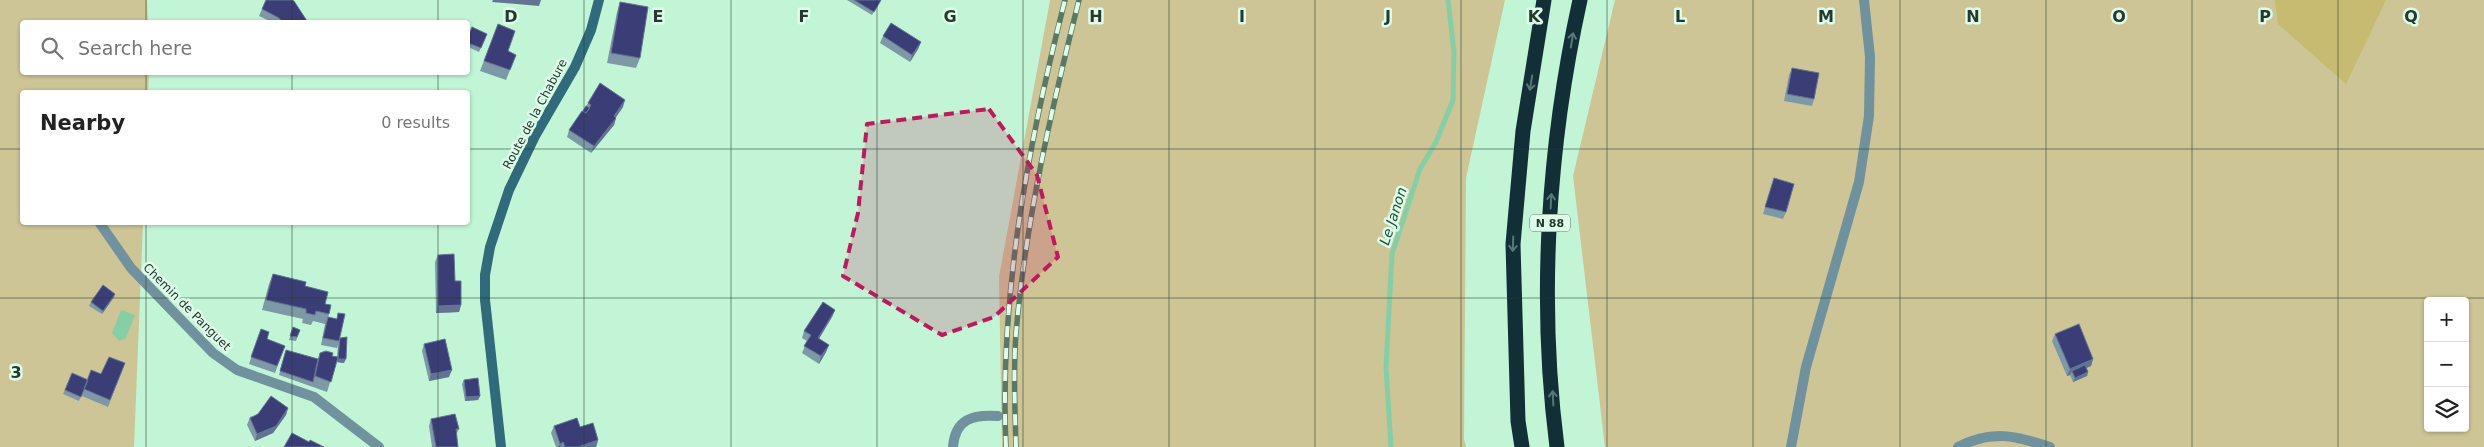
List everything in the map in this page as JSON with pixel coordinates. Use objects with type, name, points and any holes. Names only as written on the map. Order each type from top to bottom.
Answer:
[{"type":"highway","name":"N 88","points":[[1522,447],[1518,421],[1513,244],[1523,131],[1544,0]]},
{"type":"highway","name":"N 88","points":[[1557,447],[1549,338],[1548,255],[1558,130],[1580,0]]},
{"type":"main road","name":"Route de la Chabure","points":[[501,447],[485,300],[485,275],[490,247],[509,190],[535,136],[575,67],[591,30],[599,0]]},
{"type":"street","points":[[1791,447],[1806,367],[1859,182],[1869,116],[1870,57],[1864,0]]},
{"type":"street","name":"Chemin de Panguet","points":[[101,225],[131,268],[213,353],[237,370],[314,397],[379,447]]},
{"type":"street","points":[[953,447],[959,426],[968,419],[979,414],[998,416]]},
{"type":"street","points":[[1958,447],[1970,441],[2006,434],[2050,447]]},
{"type":"highlighted area","points":[[989,109],[1037,175],[1058,257],[994,317],[942,335],[843,276],[858,213],[867,124]]},
{"type":"shaded area","points":[[0,0],[147,0],[148,20],[20,20],[20,75],[149,75],[148,90],[20,90],[20,225],[143,225],[134,447],[0,447]]},
{"type":"shaded area","points":[[1050,0],[1505,0],[1466,178],[1464,439],[1466,447],[1002,447],[999,277]]},
{"type":"shaded area","points":[[1615,0],[2484,0],[2484,447],[1605,447],[1573,176]]},
{"type":"shaded area","points":[[2275,0],[2386,0],[2346,84],[2278,24]]},
{"type":"shaded area","points":[[121,310],[135,315],[126,338],[119,341],[112,333]]},
{"type":"building","points":[[266,0],[292,0],[306,20],[280,20],[262,9]]},
{"type":"building","points":[[854,0],[881,0],[874,12]]},
{"type":"building","points":[[620,2],[648,7],[640,58],[611,53]]},
{"type":"building","points":[[891,23],[921,42],[912,55],[883,36]]},
{"type":"building","points":[[498,24],[515,31],[508,51],[516,55],[510,70],[484,61]]},
{"type":"building","points":[[472,27],[487,34],[481,48],[470,44]]},
{"type":"building","points":[[1792,68],[1819,73],[1814,99],[1787,94]]},
{"type":"building","points":[[600,83],[625,100],[614,116],[616,118],[594,146],[569,130],[582,111],[586,113],[591,105],[588,103]]},
{"type":"building","points":[[586,106],[590,108],[586,113],[583,111]]},
{"type":"building","points":[[1774,178],[1794,184],[1786,212],[1765,207]]},
{"type":"building","points":[[454,254],[455,281],[461,281],[461,305],[438,306],[438,255]]},
{"type":"building","points":[[273,274],[306,282],[305,286],[328,292],[325,304],[331,305],[329,314],[316,311],[315,315],[306,313],[306,309],[266,300]]},
{"type":"building","points":[[103,285],[115,294],[103,311],[91,302]]},
{"type":"building","points":[[823,302],[835,310],[818,338],[829,345],[821,356],[804,346],[811,335],[804,331]]},
{"type":"building","points":[[338,313],[345,314],[339,341],[323,338],[328,317],[337,319]]},
{"type":"building","points":[[2079,324],[2093,359],[2070,369],[2055,334]]},
{"type":"building","points":[[293,327],[300,330],[297,337],[290,336]]},
{"type":"building","points":[[261,329],[269,332],[267,339],[285,346],[277,366],[251,357]]},
{"type":"building","points":[[347,337],[346,359],[338,359],[340,338]]},
{"type":"building","points":[[445,339],[452,370],[431,374],[424,344]]},
{"type":"building","points":[[286,350],[318,359],[313,382],[280,371]]},
{"type":"building","points":[[326,351],[333,353],[332,356],[338,357],[331,382],[315,376],[320,353]]},
{"type":"building","points":[[109,357],[125,363],[110,400],[84,389],[91,370],[101,374]]},
{"type":"building","points":[[2085,365],[2088,372],[2075,378],[2072,371]]},
{"type":"building","points":[[72,373],[88,380],[81,397],[65,390]]},
{"type":"building","points":[[478,378],[480,396],[466,397],[464,380]]},
{"type":"building","points":[[271,396],[288,408],[276,426],[257,434],[250,418],[258,414]]},
{"type":"building","points":[[455,414],[459,429],[456,429],[458,447],[436,447],[431,419]]},
{"type":"building","points":[[577,418],[580,427],[593,423],[598,440],[578,447],[565,447],[563,442],[560,444],[554,426]]},
{"type":"building","points":[[292,433],[309,442],[310,440],[324,447],[284,447]]},
{"type":"waterway","name":"Le Janon","points":[[1391,447],[1386,367],[1392,254],[1420,169],[1436,142],[1453,100],[1454,52],[1448,0]]},
{"type":"railway","points":[[1006,447],[1005,390],[1007,334],[1019,221],[1039,110],[1065,0]]},
{"type":"railway","points":[[1016,447],[1015,347],[1026,248],[1049,124],[1079,0]]}]
